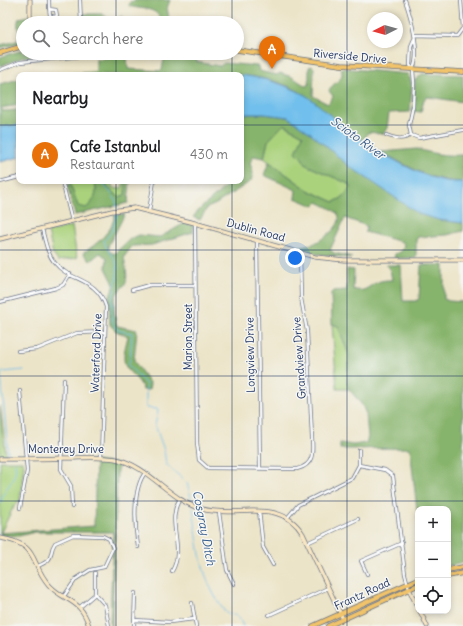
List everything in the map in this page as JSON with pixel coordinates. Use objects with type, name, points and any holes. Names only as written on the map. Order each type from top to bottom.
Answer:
[{"type":"main road","points":[[0,53],[16,48]]},
{"type":"main road","name":"Riverside Drive","points":[[244,51],[317,63],[463,72]]},
{"type":"main road","points":[[451,569],[463,567]]},
{"type":"main road","points":[[451,575],[463,573]]},
{"type":"main road","name":"Frantz Road","points":[[313,626],[415,580]]},
{"type":"main road","points":[[387,599],[407,583]]},
{"type":"main road","points":[[409,589],[415,584]]},
{"type":"main road","name":"Frantz Road","points":[[328,626],[415,586]]},
{"type":"street","points":[[30,0],[30,16]]},
{"type":"street","points":[[49,0],[49,9]]},
{"type":"street","points":[[80,0],[81,16]]},
{"type":"street","points":[[405,0],[411,17],[416,45],[415,65],[413,70],[413,106],[409,125],[411,135]]},
{"type":"street","points":[[414,35],[453,37],[460,33],[463,28],[461,0]]},
{"type":"street","points":[[413,70],[410,64],[411,46],[414,39]]},
{"type":"street","points":[[0,70],[20,62],[41,60]]},
{"type":"street","points":[[411,135],[419,138],[463,130]]},
{"type":"street","points":[[386,135],[398,139],[405,139],[411,135]]},
{"type":"street","points":[[0,182],[16,179]]},
{"type":"street","points":[[63,184],[72,221]]},
{"type":"street","points":[[149,210],[153,184]]},
{"type":"street","name":"Dublin Road","points":[[0,239],[122,209],[149,210],[315,257],[344,260],[463,260]]},
{"type":"street","name":"Marion Street","points":[[195,223],[197,450],[199,460],[208,468],[260,469]]},
{"type":"street","name":"Waterford Drive","points":[[42,228],[51,258],[58,267],[87,282],[102,298],[106,311],[101,458]]},
{"type":"street","name":"Longview Drive","points":[[257,240],[260,469]]},
{"type":"street","name":"Grandview Drive","points":[[260,469],[303,468],[310,462],[313,451],[306,331],[301,298],[301,253]]},
{"type":"street","points":[[0,302],[56,288],[63,285],[70,274]]},
{"type":"street","points":[[132,290],[150,285],[195,285]]},
{"type":"street","points":[[18,351],[37,349],[77,333],[105,332]]},
{"type":"street","points":[[64,380],[62,471],[71,486],[72,507]]},
{"type":"street","points":[[20,391],[27,459],[26,475],[20,508]]},
{"type":"street","points":[[343,619],[299,527],[288,517],[298,505],[352,478],[359,465],[359,450]]},
{"type":"street","name":"Monterey Drive","points":[[0,459],[101,458],[124,461],[196,507],[219,512],[273,512],[288,517]]},
{"type":"street","points":[[359,465],[384,470],[393,476],[407,583],[415,602]]},
{"type":"street","points":[[138,548],[136,531],[138,485],[145,473]]},
{"type":"street","points":[[172,571],[178,560],[174,513],[181,498]]},
{"type":"street","points":[[259,511],[263,547],[273,565]]},
{"type":"street","points":[[219,512],[227,570],[234,584]]},
{"type":"street","points":[[307,543],[358,519]]},
{"type":"street","points":[[38,566],[47,562],[52,556],[54,544],[70,536],[103,536],[109,539],[113,548],[106,565],[90,570],[76,579],[64,596]]},
{"type":"street","points":[[0,538],[21,544],[30,553],[49,585],[80,607],[89,626]]},
{"type":"street","points":[[367,574],[361,561],[402,543]]},
{"type":"street","points":[[95,573],[95,594],[105,605],[109,626]]},
{"type":"street","points":[[269,615],[328,588]]},
{"type":"street","points":[[134,626],[135,593]]},
{"type":"street","points":[[80,607],[95,594]]},
{"type":"street","points":[[192,603],[196,626]]},
{"type":"street","points":[[421,614],[427,626]]},
{"type":"street","points":[[134,620],[170,622],[194,618]]},
{"type":"green space","points":[[138,0],[170,0],[167,8],[169,16],[158,16],[157,13],[153,11],[129,6],[130,2]]},
{"type":"green space","points":[[84,14],[102,14],[105,16],[82,16]]},
{"type":"green space","points":[[16,41],[16,45],[0,48],[0,45]]},
{"type":"green space","points":[[16,52],[16,60],[0,66],[0,57]]},
{"type":"green space","points":[[96,60],[127,60],[128,69],[162,70],[164,60],[196,60],[197,62],[220,66],[224,63],[258,66],[259,71],[277,75],[280,73],[292,77],[306,86],[309,85],[309,67],[312,66],[314,68],[313,96],[328,104],[333,96],[329,91],[342,76],[341,68],[408,74],[412,84],[410,112],[389,113],[387,128],[383,134],[369,132],[363,140],[297,91],[275,82],[244,76],[244,72],[94,72],[96,71]]},
{"type":"green space","points":[[422,74],[463,75],[463,102],[428,97],[424,99],[421,112],[413,111],[415,80]]},
{"type":"green space","points":[[16,80],[16,106],[1,108],[3,111],[16,110],[16,125],[0,127],[0,84]]},
{"type":"green space","points":[[244,114],[264,114],[288,117],[312,134],[349,166],[419,213],[439,220],[463,223],[463,231],[447,235],[418,237],[416,240],[416,258],[394,258],[395,254],[402,251],[404,246],[402,242],[365,232],[367,226],[345,218],[330,250],[334,253],[352,257],[351,258],[317,254],[298,248],[313,244],[326,236],[336,227],[339,217],[335,211],[318,202],[314,206],[295,198],[296,190],[264,175],[269,162],[308,190],[334,202],[342,198],[351,187],[349,184],[306,165],[296,152],[303,135],[284,124],[268,141],[264,158],[253,156],[250,163],[253,173],[251,181],[216,204],[207,208],[200,220],[193,217],[202,207],[227,184],[244,184]]},
{"type":"green space","points":[[283,124],[303,135],[302,158],[306,165],[349,184],[351,187],[342,198],[334,202],[308,190],[264,158],[268,141]]},
{"type":"green space","points":[[417,149],[440,154],[463,155],[463,182],[430,176],[381,152]]},
{"type":"green space","points":[[70,184],[95,184],[95,197],[89,206],[86,208],[78,206]]},
{"type":"green space","points":[[70,184],[78,206],[86,208],[89,206],[96,194],[95,184],[106,184],[108,188],[119,197],[125,195],[126,184],[130,184],[128,203],[75,215],[67,185]]},
{"type":"green space","points":[[106,184],[112,184],[112,187],[116,189],[122,188],[123,184],[126,184],[125,195],[119,197],[108,188]]},
{"type":"green space","points":[[125,214],[108,246],[109,251],[114,254],[130,239],[139,235],[160,237],[185,223],[193,225],[193,232],[152,245],[132,246],[124,257],[127,279],[125,285],[116,296],[114,304],[115,317],[117,326],[137,330],[134,361],[150,384],[149,390],[143,390],[139,381],[128,370],[124,362],[124,353],[128,336],[116,331],[110,325],[109,299],[114,284],[106,268],[107,258],[100,253],[90,261],[83,253],[103,237],[111,227],[115,215]]},
{"type":"green space","points":[[72,226],[77,258],[58,261],[53,254],[48,232]]},
{"type":"green space","points":[[386,265],[401,265],[403,301],[416,301],[419,299],[421,265],[444,265],[444,299],[463,302],[463,563],[451,565],[451,506],[417,506],[410,448],[340,449],[340,443],[353,445],[366,443],[368,437],[366,414],[362,405],[349,389],[347,383],[349,355],[338,326],[332,324],[331,293],[333,291],[347,290],[347,269],[354,270],[353,289],[364,290],[380,281],[392,280],[390,269]]},
{"type":"green space","points":[[332,324],[338,326],[349,355],[347,383],[349,389],[337,389]]},
{"type":"green space","points":[[0,405],[6,455],[0,455]]},
{"type":"green space","points":[[0,461],[22,461],[24,465],[20,500],[14,506],[0,534]]},
{"type":"green space","points":[[96,461],[119,464],[117,471],[112,626],[110,626],[113,532],[35,532],[19,536],[0,535],[1,533],[94,526]]},
{"type":"water","name":"Scioto River","points":[[244,76],[274,82],[305,95],[357,137],[408,167],[434,178],[463,182],[463,223],[439,220],[419,214],[349,166],[312,134],[288,117],[264,114],[244,114]]},
{"type":"water","points":[[16,125],[16,158],[0,162],[0,127]]},
{"type":"waterway","name":"Cosgray Ditch","points":[[103,184],[113,196],[117,208]]},
{"type":"waterway","name":"Cosgray Ditch","points":[[118,211],[112,231],[104,241],[115,259],[117,266],[112,306],[113,321],[115,327],[119,330],[132,333],[130,359],[128,365],[146,384],[146,406],[147,408],[157,409],[158,411],[155,425],[164,450],[166,464],[187,483],[193,505]]},
{"type":"waterway","points":[[8,453],[1,375],[3,372],[24,370]]},
{"type":"waterway","points":[[0,505],[3,495],[14,475],[16,467],[15,463]]},
{"type":"waterway","name":"Cosgray Ditch","points":[[193,508],[199,550],[211,588],[226,613],[238,616],[243,626]]},
{"type":"place","name":"Cafe Istanbul","points":[[272,69]]}]
